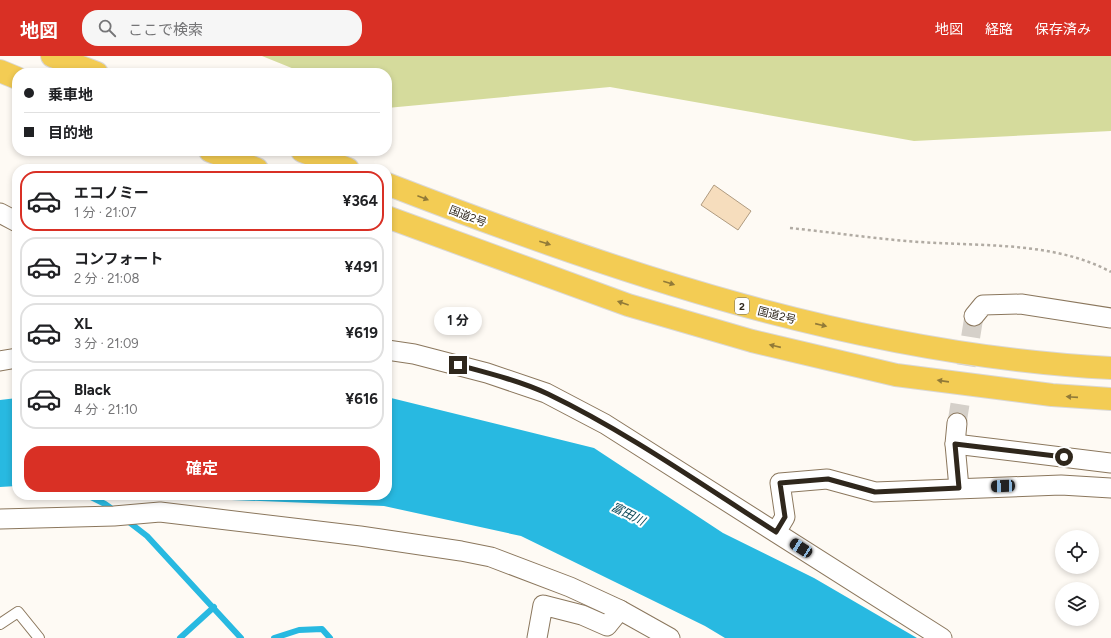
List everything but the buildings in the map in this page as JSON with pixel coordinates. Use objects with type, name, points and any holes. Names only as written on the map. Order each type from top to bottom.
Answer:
[{"type":"highway","points":[[52,56],[84,68]]},
{"type":"highway","points":[[0,71],[12,76]]},
{"type":"highway","points":[[223,156],[244,164]]},
{"type":"highway","points":[[315,156],[335,164]]},
{"type":"highway","name":"国道2号","points":[[392,186],[498,227],[757,310],[894,342],[1049,365],[1111,368]]},
{"type":"highway","points":[[392,219],[628,305],[752,341],[896,375],[1052,396],[1111,399]]},
{"type":"street","points":[[0,213],[12,219]]},
{"type":"street","points":[[974,316],[983,305],[1021,304],[1111,318]]},
{"type":"street","points":[[392,351],[414,354],[487,373],[546,393],[605,424],[942,638]]},
{"type":"street","points":[[0,361],[12,359]]},
{"type":"street","points":[[957,423],[955,444],[959,488]]},
{"type":"street","points":[[955,444],[1111,463]]},
{"type":"street","points":[[776,532],[785,517],[780,483],[828,479],[875,492],[1061,485],[1111,488]]},
{"type":"street","points":[[0,519],[114,516],[160,512],[368,537],[491,557],[570,587],[620,610],[670,638]]},
{"type":"street","points":[[537,638],[543,605],[582,614],[607,626],[620,610]]},
{"type":"lane","points":[[0,624],[18,612],[38,638]]},
{"type":"path","points":[[790,228],[937,243],[980,244],[1058,252],[1111,272]]},
{"type":"green space","points":[[262,56],[1111,56],[1111,131],[914,141],[610,87],[392,108],[392,68],[292,68]]},
{"type":"water","name":"富田川","points":[[392,398],[594,448],[723,533],[814,578],[917,638],[725,638],[705,626],[521,536],[384,506],[232,500],[392,500]]},
{"type":"water","points":[[12,399],[12,486],[0,487],[0,400]]},
{"type":"waterway","points":[[97,500],[115,511]]},
{"type":"waterway","points":[[125,519],[147,536],[241,638]]},
{"type":"waterway","points":[[180,638],[214,607]]},
{"type":"waterway","points":[[274,638],[299,630],[322,629],[330,638]]},
{"type":"tunnel","points":[[957,423],[974,316]]},
{"type":"route","points":[[458,365],[546,393],[605,424],[776,532],[785,517],[780,483],[828,479],[875,492],[959,488],[955,444],[1064,457]]}]
